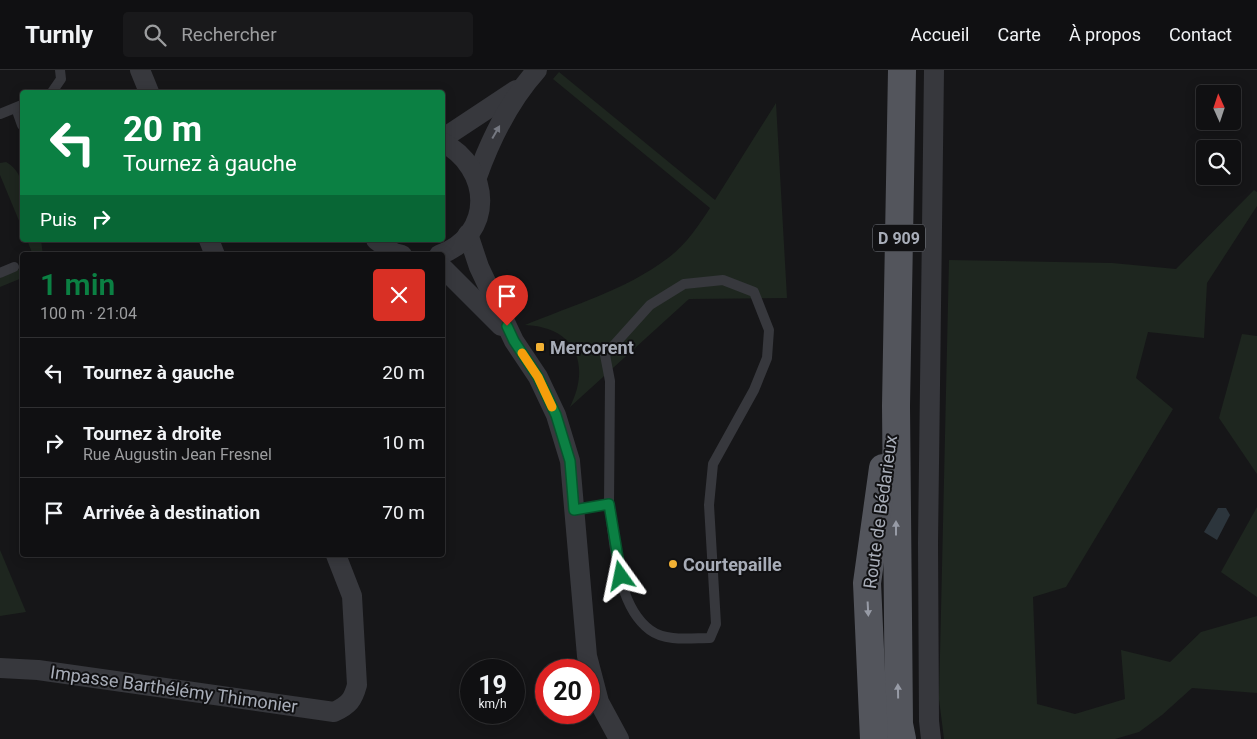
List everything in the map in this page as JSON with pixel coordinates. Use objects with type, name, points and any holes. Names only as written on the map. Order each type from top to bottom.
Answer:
[{"type":"main road","name":"Route de Bédarieux","points":[[902,70],[896,406],[899,724],[902,739]]},
{"type":"main road","name":"Route de Bédarieux","points":[[874,739],[867,583],[879,491],[896,406]]},
{"type":"street","points":[[140,70],[148,90]]},
{"type":"street","points":[[445,139],[522,86],[537,70]]},
{"type":"street","points":[[932,739],[929,721],[928,542],[934,70]]},
{"type":"street","points":[[477,177],[490,141],[522,86]]},
{"type":"street","points":[[445,143],[456,149],[468,162],[477,177],[480,191],[480,207],[476,222],[468,234],[458,245],[445,252]]},
{"type":"street","points":[[468,234],[479,267],[514,341],[538,377],[556,415],[570,461],[587,656],[599,702],[619,739]]},
{"type":"street","points":[[379,242],[393,252]]},
{"type":"street","points":[[445,269],[459,281],[514,341]]},
{"type":"street","name":"Impasse Barthélémy Thimonier","points":[[0,668],[38,670],[334,712],[347,706],[354,698],[357,685],[352,596],[337,557]]},
{"type":"lane","points":[[53,90],[61,79],[60,70]]},
{"type":"lane","points":[[0,114],[19,107]]},
{"type":"lane","points":[[0,273],[14,267]]},
{"type":"lane","points":[[723,280],[754,292],[769,330],[767,358],[754,390],[713,464],[709,506],[716,624],[710,638],[676,639],[651,630],[628,605],[617,561],[609,504],[610,381],[605,355],[650,304],[684,284],[723,280]]},
{"type":"lane","points":[[574,510],[609,504]]},
{"type":"shaded area","points":[[559,72],[715,200],[776,103],[787,298],[689,299],[570,407],[579,377],[578,363],[574,351],[567,341],[556,333],[542,327],[525,325],[599,296],[652,269],[680,248],[710,208],[553,79]]},
{"type":"shaded area","points":[[6,162],[13,167],[20,179],[20,223],[0,175],[0,163]]},
{"type":"shaded area","points":[[1254,190],[1257,192],[1257,206],[1207,283],[1204,338],[1148,332],[1136,378],[1173,409],[1066,587],[1033,597],[1037,704],[1075,714],[1125,699],[1121,650],[1170,662],[1201,632],[1257,616],[1257,693],[1192,688],[1162,715],[1139,732],[1115,739],[944,739],[939,699],[949,260],[1112,263],[1176,269]]},
{"type":"shaded area","points":[[28,242],[41,242],[43,252],[32,252]]},
{"type":"shaded area","points":[[20,269],[20,279],[0,287],[0,278]]},
{"type":"shaded area","points":[[1242,334],[1257,336],[1257,474],[1219,418]]},
{"type":"shaded area","points":[[1257,507],[1257,597],[1221,572]]},
{"type":"shaded area","points":[[1218,508],[1226,508],[1230,515],[1217,540],[1204,532]]},
{"type":"shaded area","points":[[0,550],[26,612],[0,616]]},
{"type":"slow traffic","points":[[522,353],[538,377],[552,407]]},
{"type":"place","name":"Mercorent","points":[[540,347]]},
{"type":"place","name":"Courtepaille","points":[[673,564]]},
{"type":"route","points":[[507,326],[514,341],[538,377],[556,415],[570,461],[574,510],[609,504],[621,576]]}]
